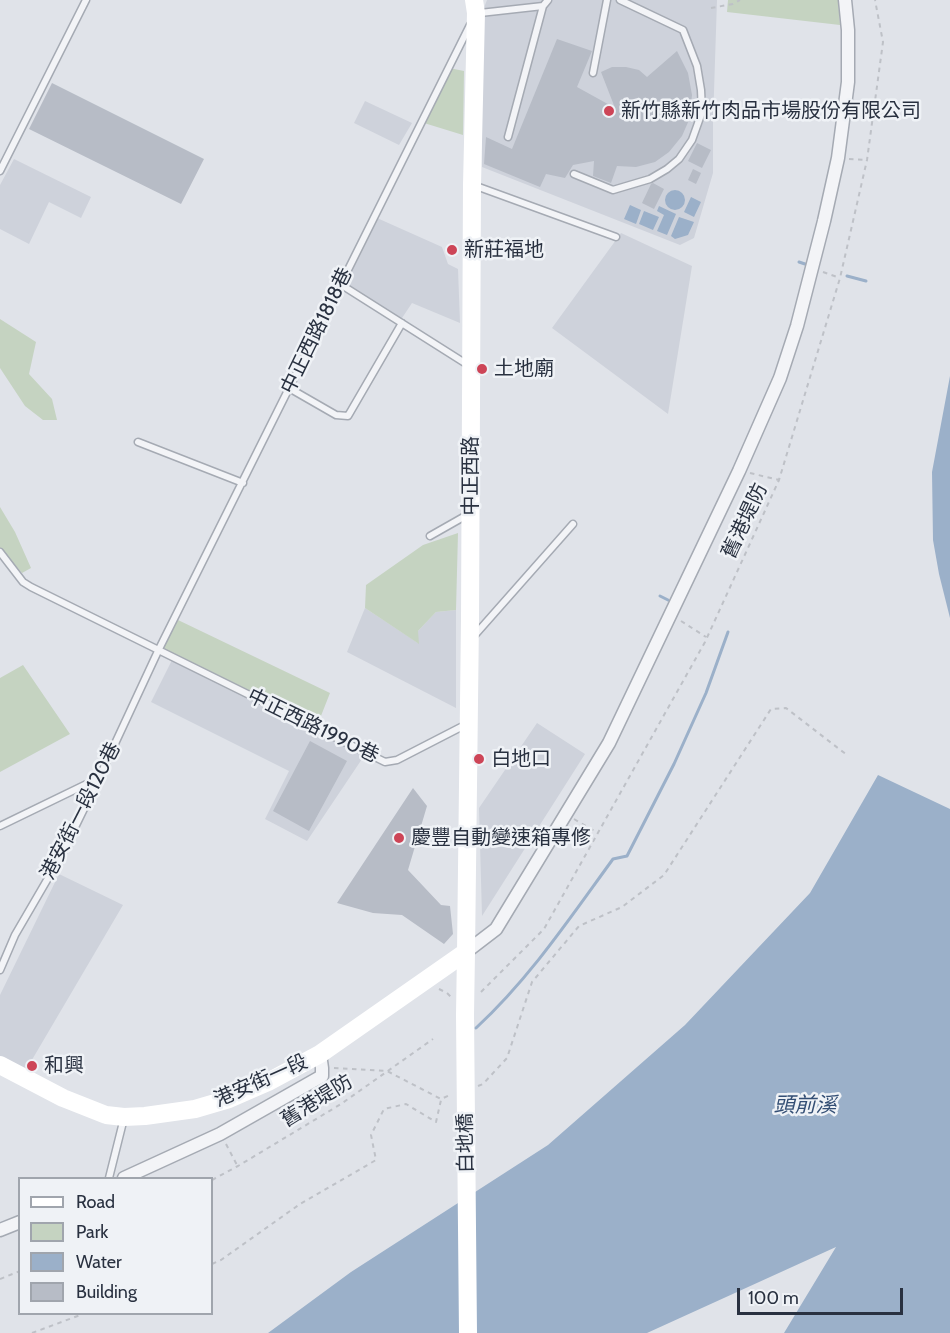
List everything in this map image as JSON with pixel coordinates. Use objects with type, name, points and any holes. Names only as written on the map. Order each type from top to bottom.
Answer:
[{"type":"main road","name":"中正西路","points":[[466,952],[472,185],[477,4]]},
{"type":"main road","name":"港安街一段","points":[[0,1065],[63,1098],[106,1115],[124,1117],[167,1114],[195,1109],[229,1099],[321,1061],[466,952]]},
{"type":"main road","name":"白地橋","points":[[466,952],[468,1333]]},
{"type":"street","points":[[466,952],[496,929],[609,743],[780,378],[797,326],[838,158],[848,82],[848,30],[845,0]]},
{"type":"street","points":[[128,1177],[220,1134],[322,1076],[321,1061]]},
{"type":"street","points":[[0,1230],[18,1223]]},
{"type":"lane","points":[[0,171],[86,0]]},
{"type":"lane","points":[[477,4],[542,3],[549,0]]},
{"type":"lane","points":[[593,73],[607,0]]},
{"type":"lane","points":[[574,174],[613,190],[650,179],[668,169],[679,159],[692,140],[702,112],[697,66],[683,30],[620,0]]},
{"type":"lane","points":[[508,137],[542,3]]},
{"type":"lane","name":"中正西路1818巷","points":[[159,649],[243,483],[477,4]]},
{"type":"lane","points":[[472,185],[616,237]]},
{"type":"lane","points":[[340,284],[471,367]]},
{"type":"lane","points":[[289,388],[336,415],[348,416],[402,323]]},
{"type":"lane","points":[[138,442],[243,483]]},
{"type":"lane","points":[[430,536],[470,513]]},
{"type":"lane","points":[[470,641],[573,524]]},
{"type":"lane","points":[[0,552],[23,582],[31,587],[159,649]]},
{"type":"lane","name":"中正西路1990巷","points":[[159,649],[385,762],[397,760],[468,723]]},
{"type":"lane","name":"港安街一段120巷","points":[[0,970],[15,935],[61,856],[159,649]]},
{"type":"lane","points":[[0,826],[99,778]]},
{"type":"lane","points":[[109,1177],[124,1117]]},
{"type":"path","points":[[711,8],[733,4],[740,0]]},
{"type":"path","name":"舊港堤防","points":[[481,992],[544,929],[706,638],[779,480],[840,278],[867,160],[883,42],[875,0]]},
{"type":"path","points":[[838,158],[867,160]]},
{"type":"path","points":[[811,268],[840,278]]},
{"type":"path","points":[[738,471],[779,480]]},
{"type":"path","points":[[670,615],[706,638]]},
{"type":"path","points":[[472,1088],[483,1084],[507,1058],[532,982],[579,926],[622,907],[664,875],[771,709],[786,708],[847,755]]},
{"type":"path","points":[[566,815],[598,833]]},
{"type":"path","name":"舊港堤防","points":[[213,1179],[341,1104],[433,1039]]},
{"type":"path","points":[[321,1061],[387,1071],[441,1099],[452,1095]]},
{"type":"path","points":[[213,1264],[300,1204],[376,1160],[371,1135],[384,1109],[406,1104],[436,1122],[441,1099]]},
{"type":"path","points":[[220,1134],[238,1166]]},
{"type":"path","points":[[0,1279],[18,1272]]},
{"type":"path","points":[[32,1333],[79,1315]]},
{"type":"shaded area","points":[[487,0],[717,0],[713,173],[694,238],[680,245],[482,167],[480,18]]},
{"type":"shaded area","points":[[365,101],[412,123],[399,145],[354,123]]},
{"type":"shaded area","points":[[14,159],[91,197],[81,218],[49,202],[29,244],[0,229],[0,185]]},
{"type":"shaded area","points":[[377,218],[442,247],[448,264],[458,269],[460,323],[412,303],[400,321],[342,289]]},
{"type":"shaded area","points":[[621,233],[692,266],[668,414],[552,328]]},
{"type":"shaded area","points":[[365,608],[418,643],[418,631],[436,612],[456,610],[456,708],[347,652]]},
{"type":"shaded area","points":[[172,660],[364,756],[307,841],[265,819],[289,771],[151,702]]},
{"type":"shaded area","points":[[537,723],[585,754],[482,916],[479,808]]},
{"type":"shaded area","points":[[59,874],[123,905],[26,1070],[0,1056],[0,995]]},
{"type":"green space","points":[[728,0],[838,0],[840,25],[727,12]]},
{"type":"green space","points":[[449,68],[464,71],[463,135],[424,123]]},
{"type":"green space","points":[[0,319],[36,342],[29,374],[52,399],[57,420],[43,420],[25,406],[0,368]]},
{"type":"green space","points":[[0,507],[15,532],[31,568],[22,573],[0,548]]},
{"type":"green space","points":[[458,533],[456,610],[436,612],[418,631],[419,644],[365,608],[366,585],[423,545]]},
{"type":"green space","points":[[178,620],[330,693],[317,726],[163,648]]},
{"type":"green space","points":[[23,665],[70,734],[0,772],[0,678]]},
{"type":"water","points":[[675,190],[682,193],[685,200],[682,207],[675,210],[668,207],[665,200],[668,193]]},
{"type":"water","points":[[691,197],[701,202],[694,217],[684,212]]},
{"type":"water","points":[[630,205],[641,210],[636,224],[624,219]]},
{"type":"water","points":[[659,206],[676,214],[667,235],[657,231],[664,215],[657,211]]},
{"type":"water","points":[[644,211],[659,217],[653,230],[639,224]]},
{"type":"water","points":[[679,217],[694,222],[688,235],[675,239],[671,236]]},
{"type":"water","points":[[950,376],[950,618],[933,540],[932,472]]},
{"type":"water","name":"頭前溪","points":[[878,775],[950,809],[950,1333],[784,1333],[836,1247],[647,1333],[268,1333],[351,1272],[548,1145],[685,1025],[810,893]]},
{"type":"building","name":"新竹縣新竹肉品市場股份有限公司","points":[[557,39],[592,51],[577,87],[615,108],[601,72],[612,67],[626,67],[639,70],[647,77],[677,51],[688,73],[692,95],[689,120],[682,136],[669,152],[655,162],[636,167],[617,166],[611,183],[593,176],[594,161],[573,165],[565,178],[546,174],[540,187],[484,164],[486,137],[512,149]]},
{"type":"building","points":[[52,83],[204,159],[181,204],[29,129]]},
{"type":"building","points":[[697,143],[711,150],[702,168],[688,161]]},
{"type":"building","points":[[693,169],[701,173],[696,184],[688,180]]},
{"type":"building","points":[[653,183],[664,189],[654,209],[642,203]]},
{"type":"building","points":[[310,741],[347,761],[309,831],[273,811]]},
{"type":"building","name":"慶豐自動變速箱專修","points":[[413,788],[427,806],[408,870],[441,905],[450,906],[453,934],[444,944],[402,915],[373,913],[337,903]]},
{"type":"waterway","points":[[799,262],[805,264]]},
{"type":"waterway","points":[[847,276],[866,281]]},
{"type":"waterway","points":[[660,596],[668,600]]},
{"type":"waterway","points":[[476,1028],[532,968],[613,859],[627,856],[674,764],[706,693],[728,632]]},
{"type":"place","name":"新竹縣新竹肉品市場股份有限公司","points":[[609,111]]},
{"type":"place","name":"新莊福地","points":[[452,250]]},
{"type":"place","name":"土地廟","points":[[482,369]]},
{"type":"place","name":"白地口","points":[[479,759]]},
{"type":"place","name":"慶豐自動變速箱專修","points":[[399,838]]},
{"type":"place","name":"和興","points":[[32,1066]]}]
